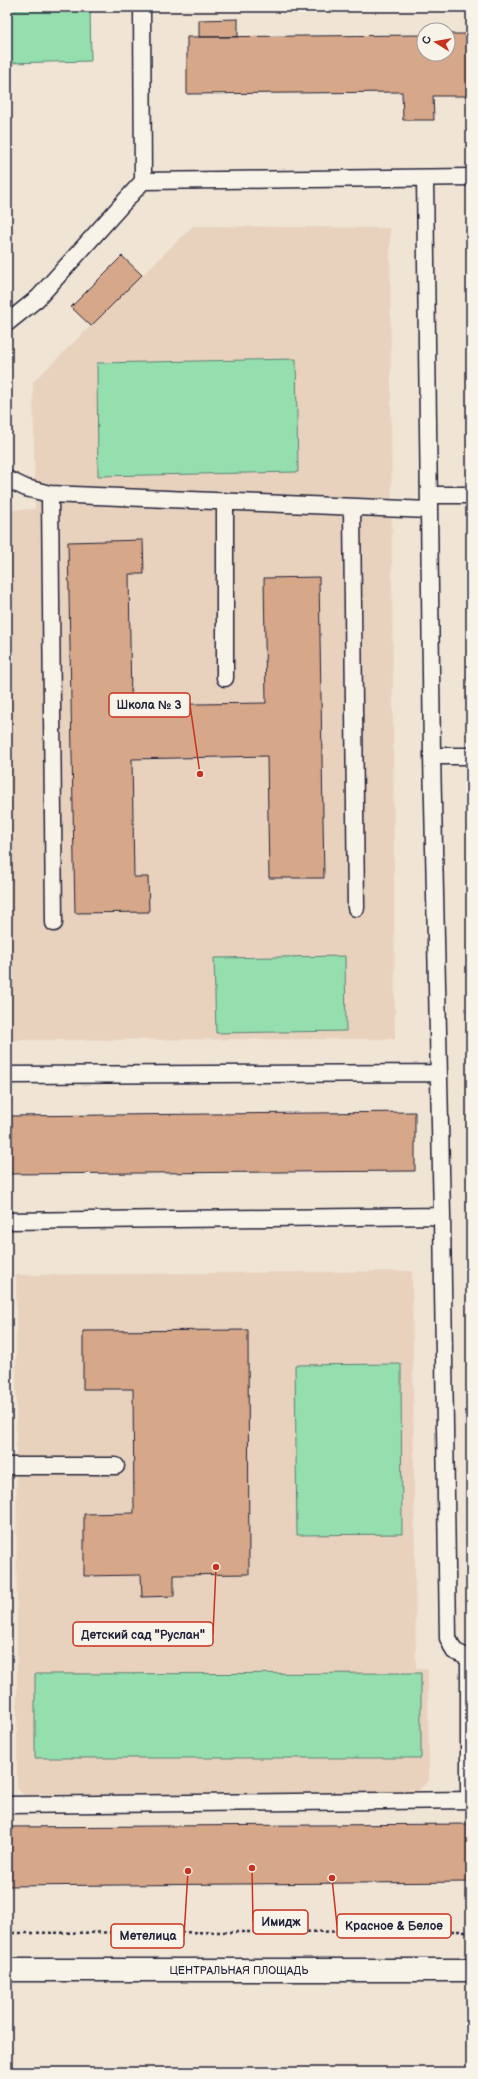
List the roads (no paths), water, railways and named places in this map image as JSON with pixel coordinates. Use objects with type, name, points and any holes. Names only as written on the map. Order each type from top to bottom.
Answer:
[{"type":"street","name":"ЦЕНТРАЛЬНАЯ ПЛОЩАДЬ","points":[[7,1970],[471,1970]]},
{"type":"lane","points":[[7,323],[38,298],[143,181],[142,7]]},
{"type":"lane","points":[[143,181],[471,177]]},
{"type":"lane","points":[[7,1805],[470,1800],[470,1658],[454,1650],[448,1638],[442,1216],[432,756],[425,178]]},
{"type":"lane","points":[[7,479],[26,488],[50,494],[352,507],[429,503],[471,495]]},
{"type":"lane","points":[[50,494],[54,923]]},
{"type":"lane","points":[[225,501],[225,678]]},
{"type":"lane","points":[[352,507],[356,908]]},
{"type":"lane","points":[[432,756],[471,756]]},
{"type":"lane","points":[[7,1075],[438,1073]]},
{"type":"lane","points":[[7,1221],[442,1216]]},
{"type":"lane","points":[[7,1466],[116,1466]]},
{"type":"place","name":"Школа № 3","points":[[200,774]]},
{"type":"place","name":"Детский сад \"Руслан\"","points":[[216,1567]]},
{"type":"place","name":"Имидж","points":[[252,1868]]},
{"type":"place","name":"Метелица","points":[[188,1871]]},
{"type":"place","name":"Красное & Белое","points":[[332,1878]]}]
